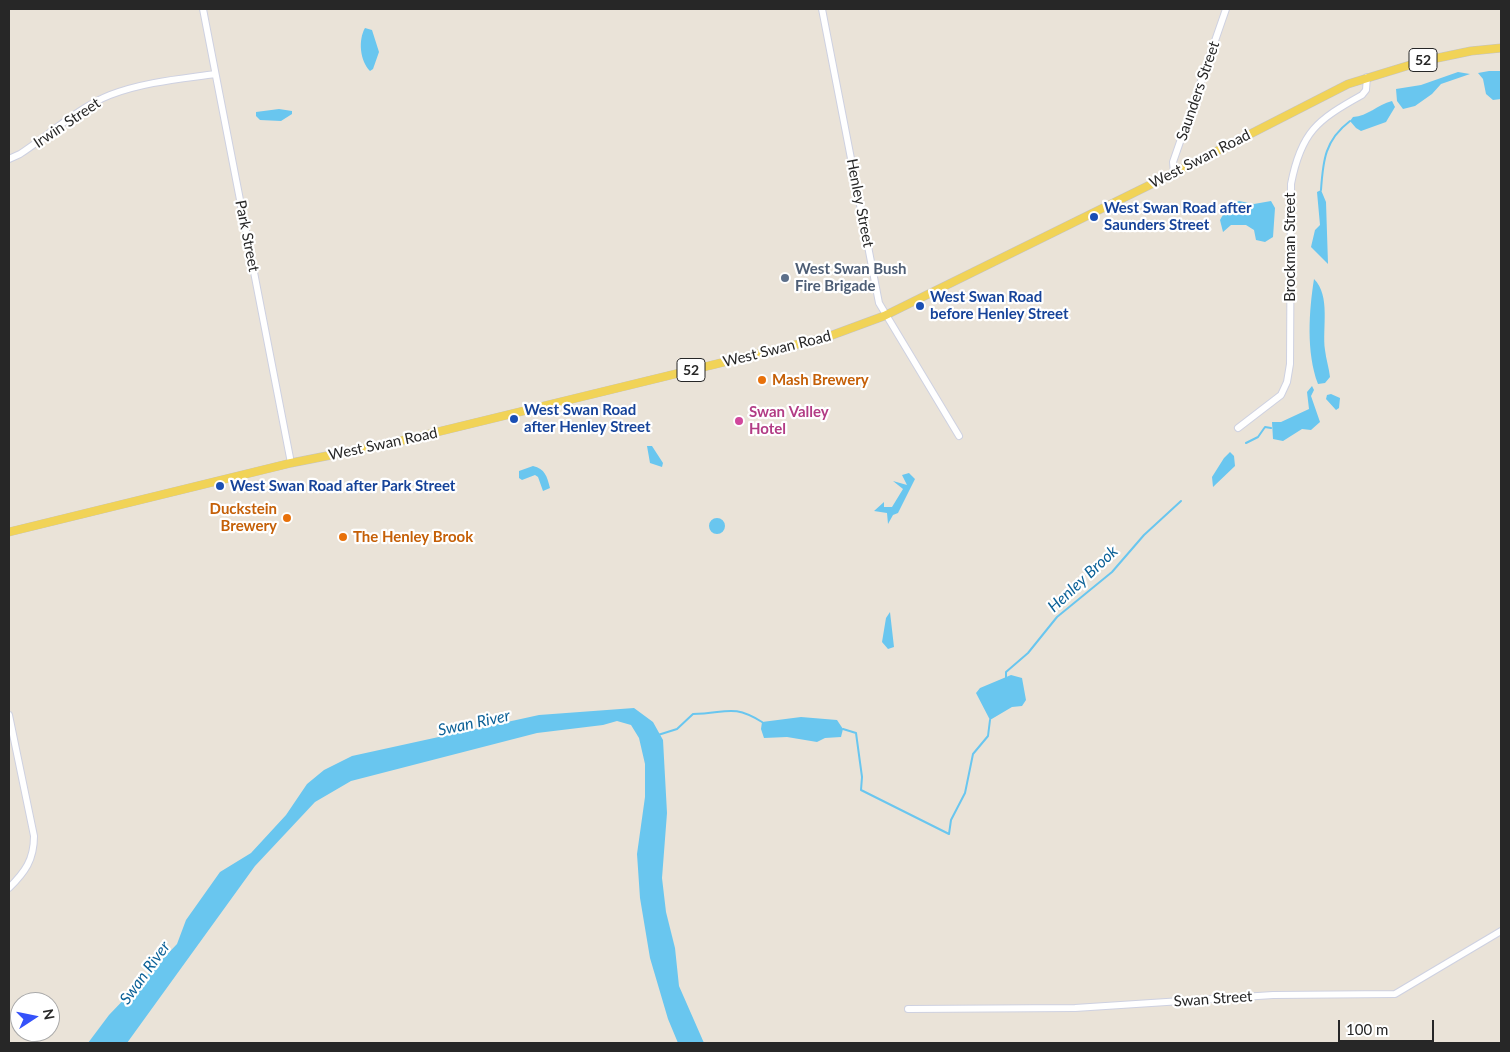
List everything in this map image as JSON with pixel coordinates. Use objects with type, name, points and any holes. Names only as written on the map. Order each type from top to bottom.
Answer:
[{"type":"main road","name":"West Swan Road","points":[[9,532],[291,463],[392,443],[827,337],[884,316],[1174,173],[1348,84],[1423,60],[1471,50],[1501,48]]},
{"type":"street","name":"Park Street","points":[[203,9],[291,463]]},
{"type":"street","name":"Henley Street","points":[[822,9],[878,303],[884,316],[959,436]]},
{"type":"street","name":"Saunders Street","points":[[1174,173],[1173,162],[1226,9]]},
{"type":"street","name":"Irwin Street","points":[[9,159],[20,154],[93,104],[110,95],[146,84],[215,74]]},
{"type":"street","name":"Brockman Street","points":[[1238,428],[1281,395],[1287,382],[1290,364],[1290,184],[1296,156],[1306,136],[1319,122],[1362,95],[1366,90],[1367,77]]},
{"type":"street","points":[[9,715],[32,828],[34,849],[26,869],[9,888]]},
{"type":"street","name":"Swan Street","points":[[908,1009],[1075,1008],[1273,995],[1395,994],[1501,931]]},
{"type":"water","points":[[365,28],[372,30],[379,52],[373,69],[370,71],[364,62],[361,50],[361,38]]},
{"type":"water","points":[[1501,71],[1501,99],[1493,100],[1486,94],[1483,79],[1478,73]]},
{"type":"water","points":[[1458,72],[1470,74],[1441,84],[1432,94],[1415,106],[1403,109],[1397,101],[1396,89],[1421,85]]},
{"type":"water","points":[[1392,101],[1395,107],[1386,122],[1361,131],[1350,121],[1353,117],[1363,115]]},
{"type":"water","points":[[279,109],[292,111],[292,114],[281,121],[260,120],[256,116],[256,112]]},
{"type":"water","points":[[1321,190],[1326,202],[1328,264],[1311,247],[1315,230],[1320,225],[1317,192]]},
{"type":"water","points":[[1239,201],[1254,204],[1271,201],[1275,208],[1273,237],[1265,242],[1256,240],[1254,230],[1246,225],[1231,225],[1223,232],[1220,220],[1229,204]]},
{"type":"water","points":[[1314,279],[1319,286],[1324,303],[1324,341],[1330,377],[1325,383],[1318,384],[1314,372],[1310,345],[1310,318]]},
{"type":"water","points":[[1312,386],[1314,390],[1311,396],[1320,422],[1311,430],[1302,429],[1283,441],[1273,439],[1272,422],[1281,422],[1309,409],[1307,392]]},
{"type":"water","points":[[1331,394],[1340,398],[1339,408],[1336,410],[1326,399],[1327,395]]},
{"type":"water","points":[[647,446],[652,446],[663,463],[662,467],[650,463]]},
{"type":"water","points":[[1230,452],[1234,456],[1235,466],[1213,487],[1212,477]]},
{"type":"water","points":[[533,466],[545,474],[550,488],[543,491],[538,477],[535,475],[522,480],[519,478],[519,471]]},
{"type":"water","points":[[909,473],[915,479],[898,513],[893,515],[888,524],[887,513],[874,511],[884,502],[884,507],[892,507],[903,489],[893,481],[907,485],[902,475]]},
{"type":"water","points":[[717,518],[723,520],[725,526],[723,532],[717,534],[711,532],[709,526],[711,520]]},
{"type":"water","points":[[890,612],[894,647],[888,649],[882,642],[886,618]]},
{"type":"water","points":[[1011,675],[1022,678],[1026,700],[1022,706],[1012,707],[990,720],[976,693],[980,688]]},
{"type":"water","name":"Swan River","points":[[634,708],[653,722],[663,740],[667,813],[662,878],[666,912],[675,948],[679,986],[704,1043],[678,1043],[668,1019],[650,958],[640,898],[637,854],[645,797],[645,764],[639,738],[631,725],[617,721],[603,725],[537,733],[351,781],[315,802],[255,866],[127,1043],[88,1043],[109,1015],[177,944],[186,920],[220,872],[251,853],[286,815],[307,784],[324,770],[352,756],[539,715]]},
{"type":"water","points":[[801,717],[837,720],[843,729],[841,737],[825,738],[817,742],[787,737],[764,738],[761,729],[762,722]]},
{"type":"waterway","name":"Henley Brook","points":[[1321,190],[1324,160],[1330,143],[1350,121]]},
{"type":"waterway","name":"Henley Brook","points":[[1246,443],[1258,437],[1265,427],[1271,428]]},
{"type":"waterway","name":"Henley Brook","points":[[1006,678],[1006,672],[1028,653],[1057,617],[1112,572],[1144,535],[1181,501]]},
{"type":"waterway","name":"Henley Brook","points":[[658,735],[677,729],[693,714],[735,711],[762,722]]},
{"type":"waterway","name":"Henley Brook","points":[[843,729],[856,733],[862,777],[861,790],[949,834],[951,820],[965,793],[973,754],[988,736],[990,720]]},
{"type":"place","name":"West Swan Road after Saunders Street","points":[[1094,217]]},
{"type":"place","name":"West Swan Bush Fire Brigade","points":[[785,278]]},
{"type":"place","name":"West Swan Road before Henley Street","points":[[920,306]]},
{"type":"place","name":"Mash Brewery","points":[[762,380]]},
{"type":"place","name":"West Swan Road after Henley Street","points":[[514,419]]},
{"type":"place","name":"Swan Valley Hotel","points":[[739,421]]},
{"type":"place","name":"West Swan Road after Park Street","points":[[220,486]]},
{"type":"place","name":"Duckstein Brewery","points":[[287,518]]},
{"type":"place","name":"The Henley Brook","points":[[343,537]]}]
